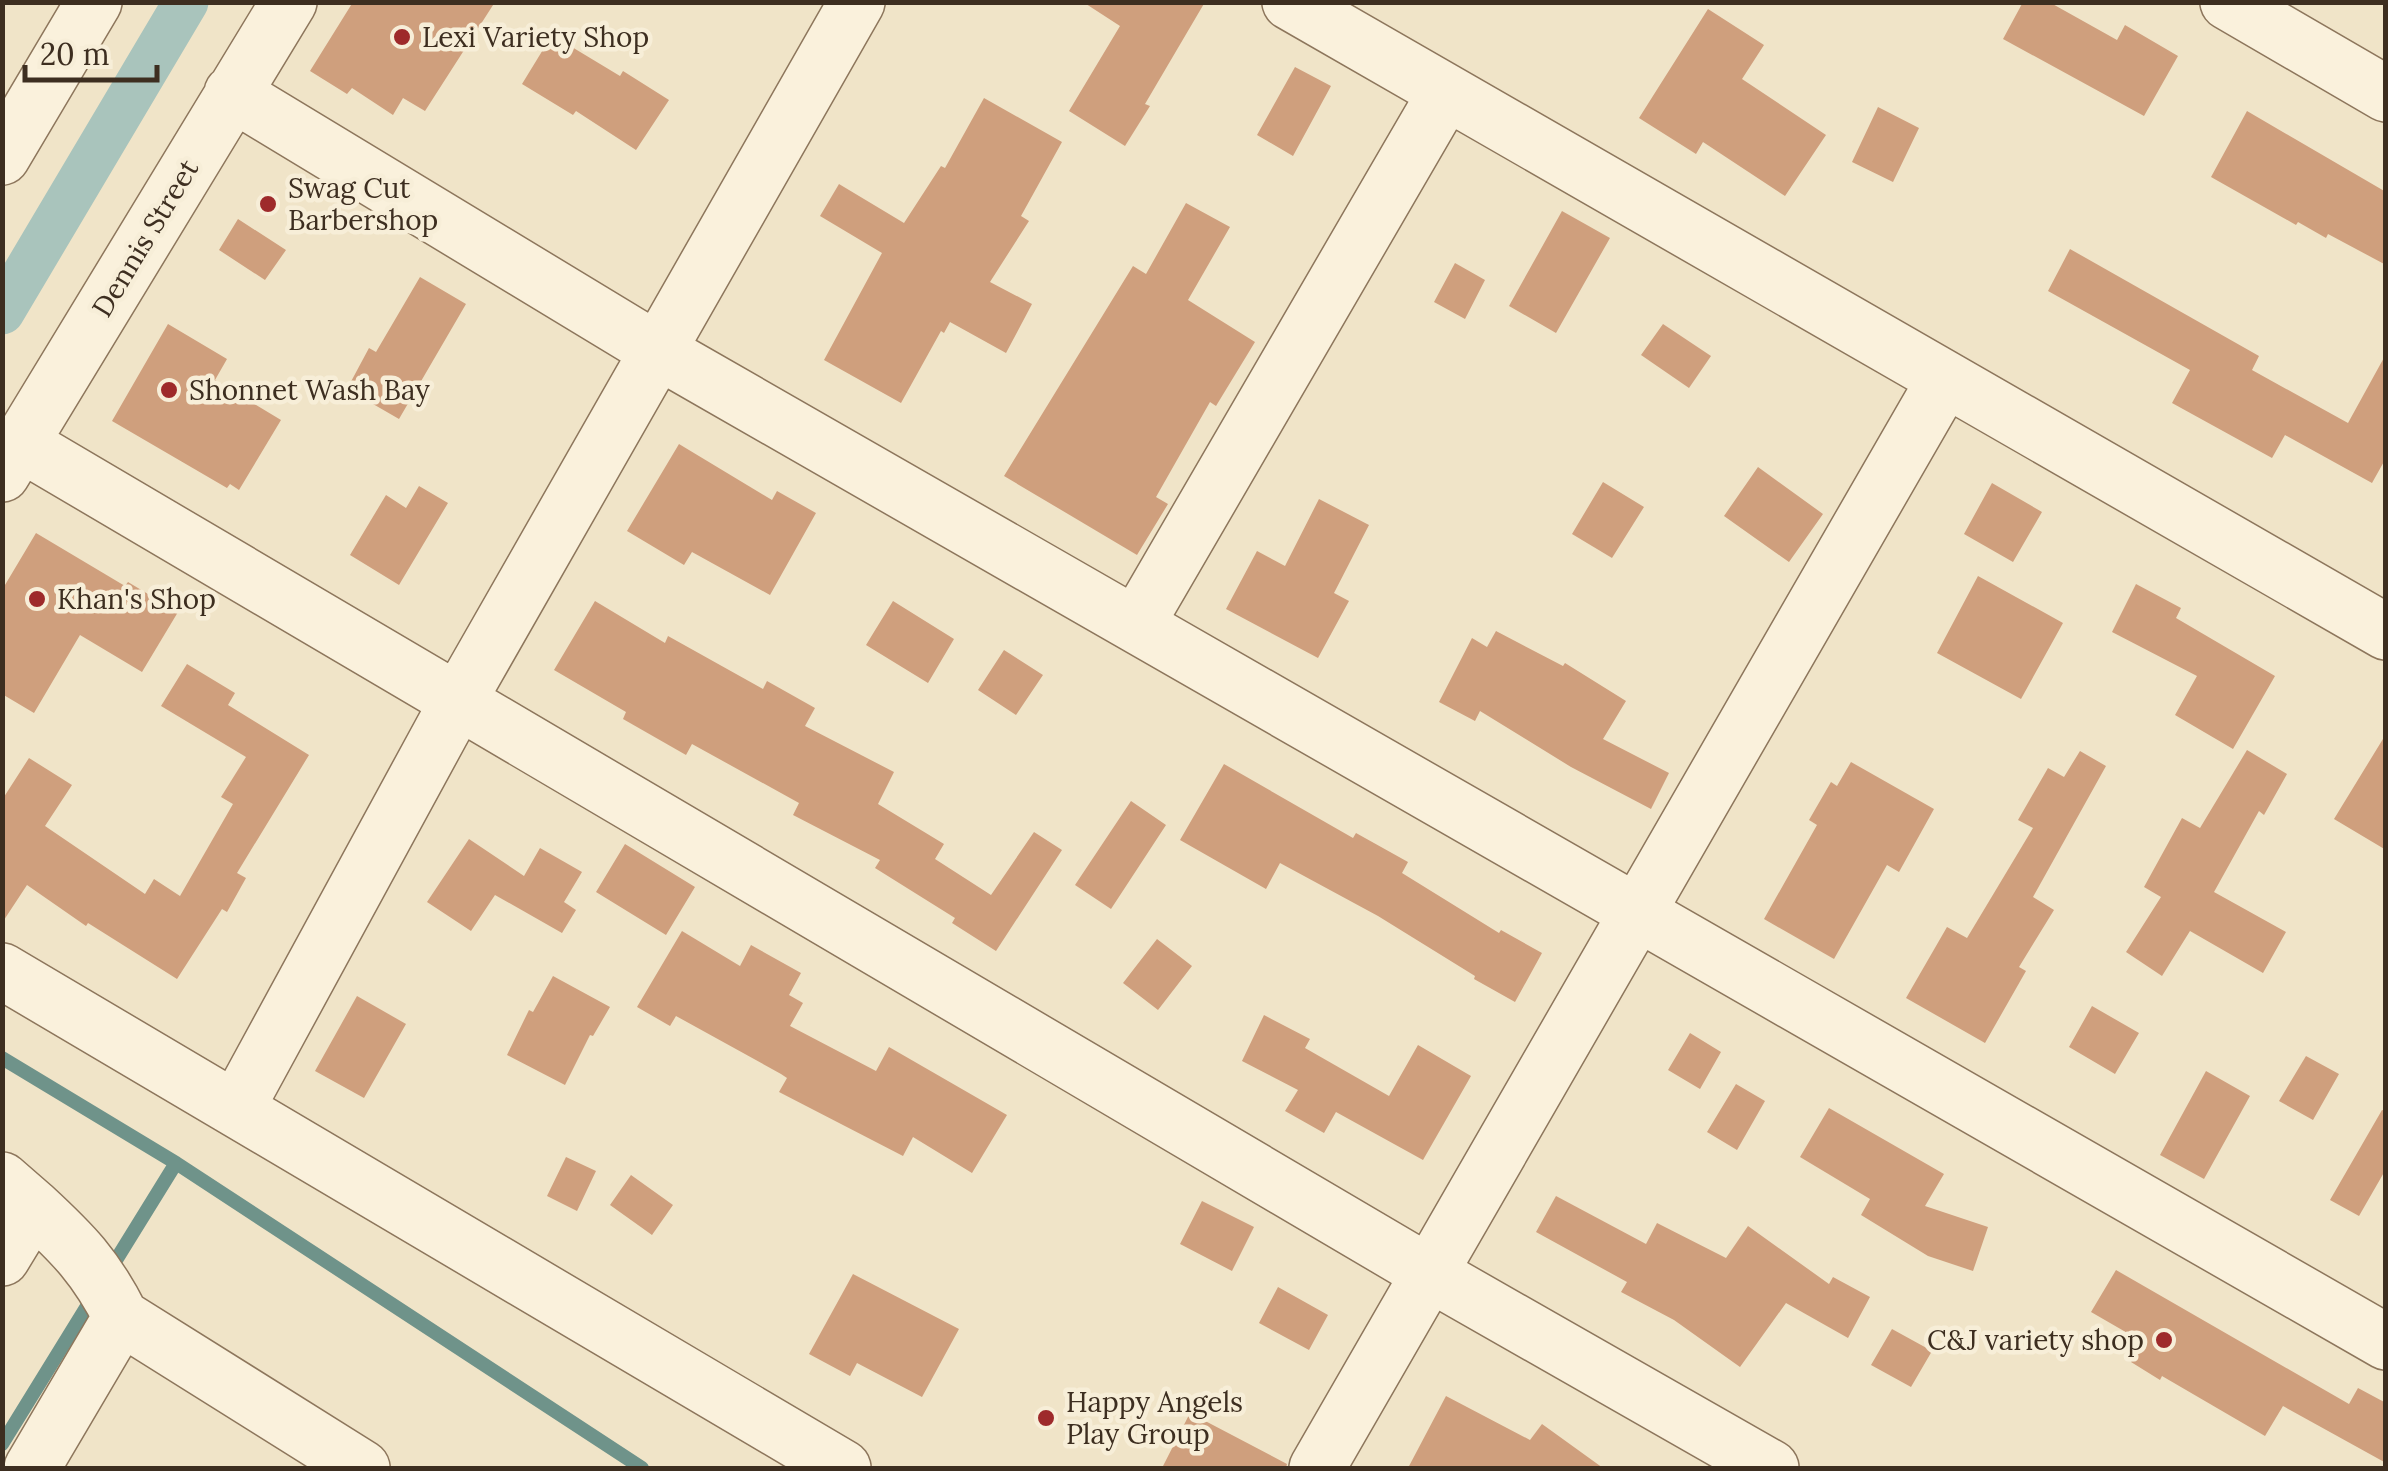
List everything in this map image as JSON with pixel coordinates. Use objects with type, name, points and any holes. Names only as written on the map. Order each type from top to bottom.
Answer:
[{"type":"street","points":[[2,157],[94,2]]},
{"type":"street","name":"Dennis Street","points":[[12,459],[289,2]]},
{"type":"street","points":[[236,1109],[458,701],[857,2]]},
{"type":"street","points":[[1290,2],[2386,632]]},
{"type":"street","points":[[2228,2],[2379,75]]},
{"type":"street","points":[[1136,625],[1446,92]]},
{"type":"street","points":[[232,93],[658,351],[2386,1342]]},
{"type":"street","points":[[1317,1468],[1945,379]]},
{"type":"street","points":[[12,459],[458,701],[1430,1274],[1770,1468]]},
{"type":"street","points":[[2,972],[843,1468]]},
{"type":"street","points":[[2,1258],[22,1196],[74,1245],[101,1277],[120,1316],[362,1468]]},
{"type":"street","points":[[32,1468],[120,1316]]},
{"type":"building","name":"Lexi Variety Shop","points":[[353,2],[495,2],[425,111],[403,98],[393,115],[352,88],[347,94],[310,71]]},
{"type":"building","points":[[1083,2],[1205,2],[1125,146],[1069,111],[1120,26]]},
{"type":"building","points":[[2023,2],[2049,2],[2117,40],[2125,25],[2178,56],[2144,116],[2003,39]]},
{"type":"building","points":[[1708,9],[1764,45],[1742,79],[1826,135],[1785,196],[1703,142],[1696,154],[1639,118]]},
{"type":"building","points":[[552,35],[620,76],[623,71],[669,100],[636,150],[576,111],[573,115],[522,84]]},
{"type":"building","points":[[1295,67],[1331,86],[1293,156],[1257,135]]},
{"type":"building","points":[[984,98],[1062,142],[1021,216],[1029,221],[990,282],[1032,304],[1006,353],[950,322],[944,333],[941,331],[901,403],[824,360],[882,253],[820,216],[839,184],[904,223],[941,166],[945,168]]},
{"type":"building","points":[[1878,107],[1919,128],[1893,182],[1852,162]]},
{"type":"building","points":[[2247,111],[2386,192],[2386,265],[2328,234],[2326,238],[2298,222],[2296,225],[2211,177]]},
{"type":"building","points":[[1186,203],[1230,227],[1188,300],[1255,342],[1216,406],[1210,402],[1156,497],[1168,504],[1137,555],[1004,476],[1133,266],[1146,274]]},
{"type":"building","points":[[1562,211],[1610,238],[1556,333],[1509,306]]},
{"type":"building","points":[[238,219],[286,250],[265,280],[219,250]]},
{"type":"building","points":[[2070,249],[2259,356],[2252,370],[2348,423],[2386,354],[2386,458],[2372,483],[2285,435],[2272,458],[2172,403],[2190,370],[2048,291]]},
{"type":"building","points":[[1455,263],[1485,280],[1465,319],[1434,302]]},
{"type":"building","points":[[420,277],[466,304],[399,419],[347,389],[369,348],[376,352]]},
{"type":"building","points":[[168,324],[227,359],[215,380],[281,420],[239,490],[230,484],[227,488],[112,421]]},
{"type":"building","points":[[1663,324],[1711,356],[1689,388],[1641,355]]},
{"type":"building","points":[[679,444],[772,500],[777,491],[816,513],[770,595],[692,552],[684,565],[627,531]]},
{"type":"building","points":[[1758,467],[1823,514],[1789,562],[1724,516]]},
{"type":"building","points":[[1603,482],[1644,507],[1612,558],[1572,534]]},
{"type":"building","points":[[1992,483],[2042,512],[2013,562],[1964,534]]},
{"type":"building","points":[[419,486],[448,503],[399,585],[350,555],[386,495],[406,508]]},
{"type":"building","points":[[1319,499],[1369,525],[1334,593],[1349,601],[1318,658],[1226,609],[1257,551],[1285,566]]},
{"type":"building","points":[[36,533],[125,586],[128,582],[178,612],[142,672],[80,635],[34,713],[2,694],[2,590]]},
{"type":"building","points":[[1978,576],[2063,623],[2021,699],[1937,653]]},
{"type":"building","points":[[2136,584],[2181,608],[2176,618],[2275,676],[2233,749],[2175,715],[2197,676],[2112,632]]},
{"type":"building","points":[[595,601],[665,643],[668,636],[763,689],[767,681],[815,708],[805,726],[894,772],[878,804],[944,844],[935,859],[991,895],[1034,832],[1062,850],[996,951],[952,923],[955,918],[875,868],[880,860],[793,815],[799,803],[692,744],[686,755],[623,719],[626,712],[554,670]]},
{"type":"building","points":[[893,601],[954,639],[928,683],[866,645]]},
{"type":"building","points":[[1496,631],[1563,666],[1565,663],[1626,701],[1603,739],[1669,773],[1651,809],[1571,767],[1480,711],[1475,721],[1439,702],[1472,638],[1487,647]]},
{"type":"building","points":[[1004,650],[1043,675],[1016,715],[978,690]]},
{"type":"building","points":[[187,664],[235,693],[228,705],[309,755],[237,873],[246,878],[227,912],[222,909],[177,979],[88,923],[86,926],[27,885],[2,923],[2,800],[29,758],[72,785],[45,826],[145,894],[154,879],[180,896],[233,804],[221,797],[246,757],[161,706]]},
{"type":"building","points":[[2386,734],[2386,850],[2334,819]]},
{"type":"building","points":[[2247,750],[2287,774],[2264,815],[2259,811],[2214,892],[2286,932],[2263,973],[2190,931],[2162,976],[2126,952],[2161,897],[2144,887],[2182,818],[2200,828]]},
{"type":"building","points":[[2080,751],[2106,766],[2033,897],[2054,910],[2019,967],[2026,971],[1985,1043],[1906,998],[1947,927],[1967,938],[2033,828],[2018,820],[2048,768],[2064,777]]},
{"type":"building","points":[[1851,762],[1934,809],[1899,872],[1887,865],[1834,959],[1764,919],[1817,825],[1809,820],[1831,782],[1837,786]]},
{"type":"building","points":[[1224,764],[1353,838],[1356,833],[1408,862],[1402,873],[1499,933],[1501,930],[1542,953],[1515,1002],[1378,916],[1280,863],[1266,889],[1180,840]]},
{"type":"building","points":[[1131,801],[1166,825],[1111,909],[1075,885]]},
{"type":"building","points":[[469,839],[524,876],[540,848],[582,872],[564,902],[576,910],[562,933],[495,895],[471,931],[427,902]]},
{"type":"building","points":[[625,844],[695,887],[666,935],[596,892]]},
{"type":"building","points":[[682,931],[740,966],[751,945],[801,973],[789,995],[803,1003],[790,1026],[876,1071],[889,1047],[1007,1115],[972,1173],[913,1137],[903,1156],[779,1092],[787,1078],[781,1074],[676,1016],[670,1026],[637,1007]]},
{"type":"building","points":[[1157,939],[1192,966],[1158,1010],[1123,983]]},
{"type":"building","points":[[553,976],[610,1007],[593,1036],[590,1035],[565,1085],[507,1055],[529,1010],[533,1012]]},
{"type":"building","points":[[357,996],[406,1024],[364,1098],[315,1071]]},
{"type":"building","points":[[2092,1006],[2139,1033],[2115,1074],[2069,1047]]},
{"type":"building","points":[[1264,1015],[1310,1039],[1305,1048],[1389,1096],[1418,1045],[1471,1076],[1423,1160],[1336,1112],[1324,1133],[1285,1111],[1298,1090],[1242,1061]]},
{"type":"building","points":[[1690,1033],[1721,1052],[1700,1089],[1668,1070]]},
{"type":"building","points":[[2306,1056],[2339,1074],[2313,1120],[2279,1101]]},
{"type":"building","points":[[2206,1071],[2250,1096],[2204,1179],[2160,1155]]},
{"type":"building","points":[[1736,1084],[1765,1101],[1737,1150],[1707,1132]]},
{"type":"building","points":[[1829,1108],[1944,1174],[1925,1206],[1988,1227],[1973,1271],[1928,1256],[1861,1215],[1870,1199],[1800,1157]]},
{"type":"building","points":[[2382,1110],[2386,1111],[2386,1169],[2359,1216],[2330,1200]]},
{"type":"building","points":[[566,1157],[596,1171],[577,1211],[547,1196]]},
{"type":"building","points":[[631,1175],[673,1205],[652,1235],[610,1205]]},
{"type":"building","points":[[1556,1196],[1646,1244],[1657,1223],[1726,1258],[1748,1226],[1829,1284],[1833,1277],[1870,1297],[1848,1338],[1786,1303],[1740,1367],[1674,1320],[1621,1292],[1627,1282],[1536,1232]]},
{"type":"building","points":[[1202,1201],[1254,1227],[1232,1271],[1180,1244]]},
{"type":"building","points":[[2116,1270],[2349,1404],[2358,1388],[2386,1403],[2386,1463],[2283,1406],[2265,1436],[2131,1362],[2143,1342],[2091,1312]]},
{"type":"building","points":[[853,1274],[959,1329],[922,1397],[857,1363],[850,1376],[809,1354]]},
{"type":"building","points":[[1278,1287],[1328,1315],[1309,1350],[1259,1323]]},
{"type":"building","points":[[1892,1329],[1932,1351],[1911,1387],[1871,1365]]},
{"type":"building","points":[[1446,1396],[1530,1440],[1542,1424],[1603,1468],[1408,1468]]},
{"type":"building","points":[[1190,1413],[1287,1464],[1286,1468],[1162,1468]]},
{"type":"waterway","points":[[2,312],[186,2]]},
{"type":"waterway","points":[[2,1058],[176,1163],[642,1468]]},
{"type":"waterway","points":[[108,1273],[176,1163]]},
{"type":"waterway","points":[[2,1444],[94,1295]]},
{"type":"place","name":"Lexi Variety Shop","points":[[402,37]]},
{"type":"place","name":"Swag Cut Barbershop","points":[[268,204]]},
{"type":"place","name":"Shonnet Wash Bay","points":[[169,390]]},
{"type":"place","name":"Khan's Shop","points":[[37,599]]},
{"type":"place","name":"C&J variety shop","points":[[2164,1340]]},
{"type":"place","name":"Happy Angels Play Group","points":[[1046,1418]]}]
